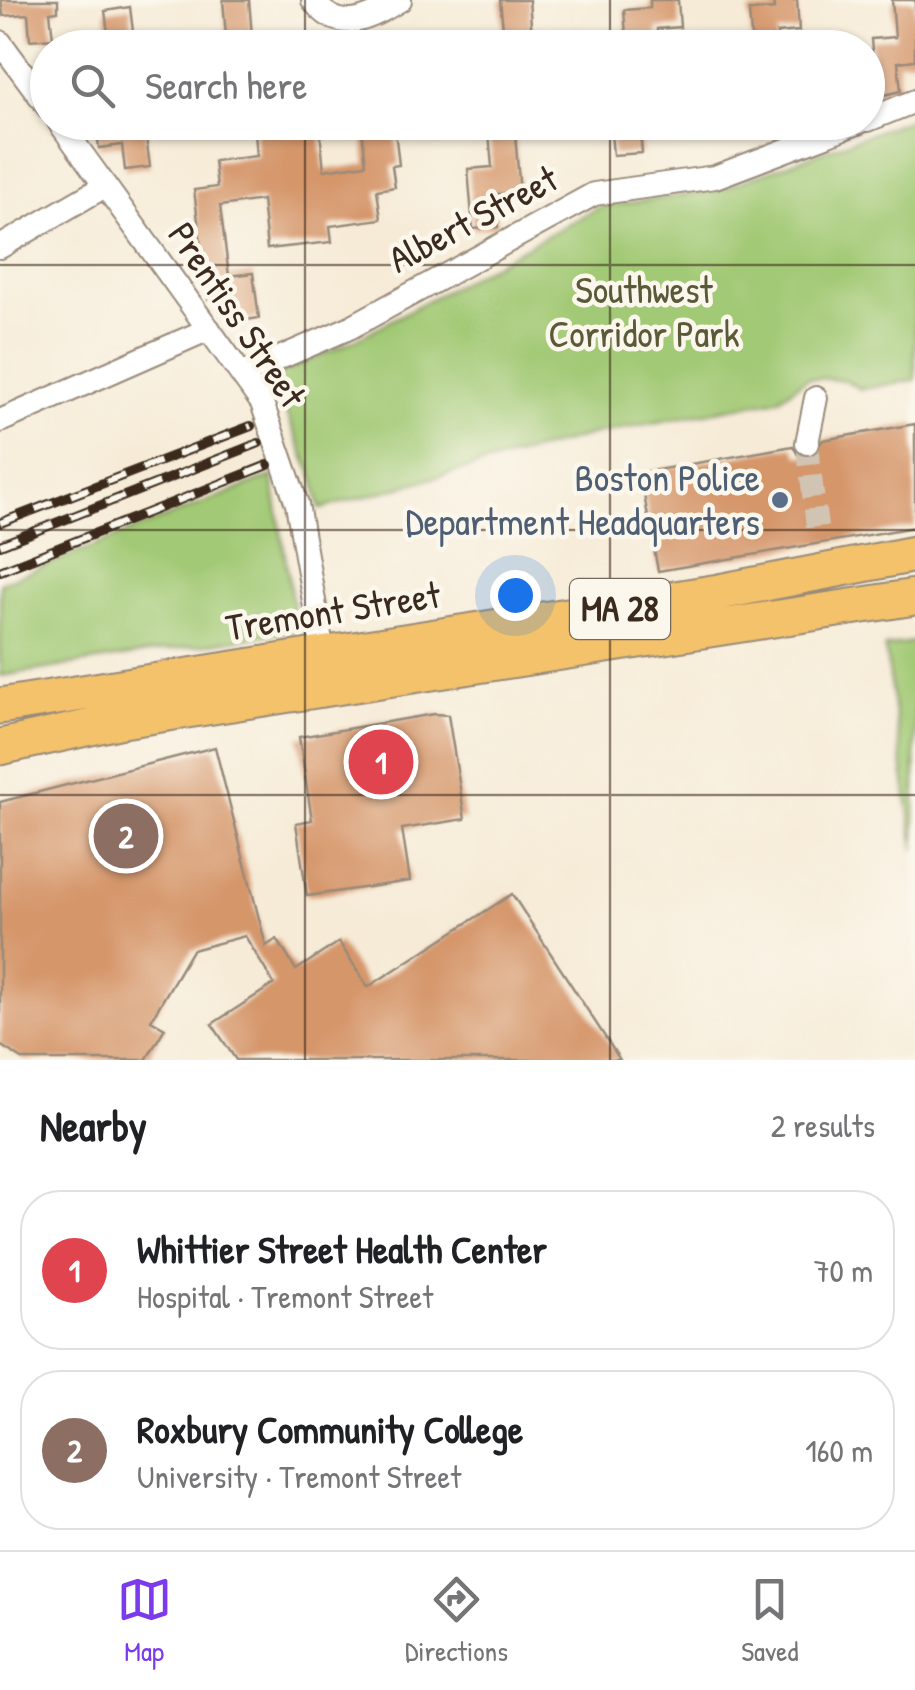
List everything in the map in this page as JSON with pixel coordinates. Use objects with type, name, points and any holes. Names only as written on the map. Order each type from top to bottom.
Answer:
[{"type":"main road","name":"Tremont Street","points":[[0,747],[326,671],[915,554]]},
{"type":"main road","name":"Tremont Street","points":[[0,706],[326,671],[915,597]]},
{"type":"street","points":[[313,0],[323,14],[343,23],[366,20],[400,0]]},
{"type":"street","points":[[0,42],[30,83]]},
{"type":"street","points":[[885,113],[915,102]]},
{"type":"street","name":"Prentiss Street","points":[[72,140],[243,374],[273,427],[297,504],[326,671]]},
{"type":"street","name":"Albert Street","points":[[243,374],[349,328],[594,194],[715,177],[813,140]]},
{"type":"street","points":[[0,247],[105,186]]},
{"type":"street","points":[[0,420],[209,330]]},
{"type":"street","points":[[807,443],[816,398]]},
{"type":"green space","name":"Southwest Corridor Park","points":[[915,117],[915,380],[860,389],[845,380],[807,378],[778,399],[595,434],[320,509],[315,481],[271,378],[355,340],[599,207],[718,190],[853,140],[885,140],[885,128]]},
{"type":"green space","points":[[272,476],[297,630],[0,676],[0,583]]},
{"type":"green space","points":[[915,642],[915,850],[885,647]]},
{"type":"building","points":[[1,0],[58,0],[58,11],[50,12],[52,30],[30,30],[30,40],[28,14],[3,16]]},
{"type":"building","points":[[223,0],[249,0],[252,30],[226,30]]},
{"type":"building","points":[[500,0],[529,0],[532,30],[503,30]]},
{"type":"building","points":[[650,0],[678,0],[680,27],[626,30],[624,10],[650,8]]},
{"type":"building","points":[[773,0],[797,0],[799,30],[751,30],[749,11],[774,9]]},
{"type":"building","points":[[892,0],[915,0],[915,60],[898,62],[901,91],[885,95],[885,38],[895,37]]},
{"type":"building","points":[[130,7],[133,30],[108,30],[105,11]]},
{"type":"building","points":[[98,140],[146,140],[150,167],[125,170],[122,145],[99,148]]},
{"type":"building","points":[[256,140],[321,140],[324,170],[366,164],[363,140],[396,140],[399,165],[392,166],[395,187],[377,190],[381,219],[330,226],[332,242],[267,249],[262,200],[220,206],[229,276],[253,273],[259,318],[234,322],[231,296],[208,299],[194,190],[217,187],[214,161],[257,156]]},
{"type":"building","points":[[490,140],[516,140],[520,193],[495,194],[498,227],[473,229],[468,169],[492,167]]},
{"type":"building","points":[[612,140],[641,140],[642,153],[613,155]]},
{"type":"building","name":"Boston Police Department Headquarters","points":[[915,424],[915,527],[658,571],[640,473],[793,446],[798,455],[811,457],[823,440]]},
{"type":"building","points":[[434,714],[448,715],[465,819],[402,829],[410,881],[307,896],[296,823],[312,820],[299,737]]},
{"type":"building","points":[[215,747],[266,946],[277,939],[296,970],[339,942],[368,987],[512,894],[620,1060],[236,1060],[212,1024],[274,984],[245,936],[192,950],[151,1020],[165,1028],[146,1060],[24,1060],[0,1045],[0,802]]},
{"type":"tunnel","points":[[807,443],[817,527]]},
{"type":"railway","points":[[0,523],[251,426]]},
{"type":"railway","points":[[0,545],[259,443]]},
{"type":"railway","points":[[0,571],[268,465]]},
{"type":"place","name":"Boston Police Department Headquarters","points":[[780,500]]},
{"type":"place","name":"Whittier Street Health Center","points":[[381,762]]},
{"type":"place","name":"Roxbury Community College","points":[[126,836]]}]
